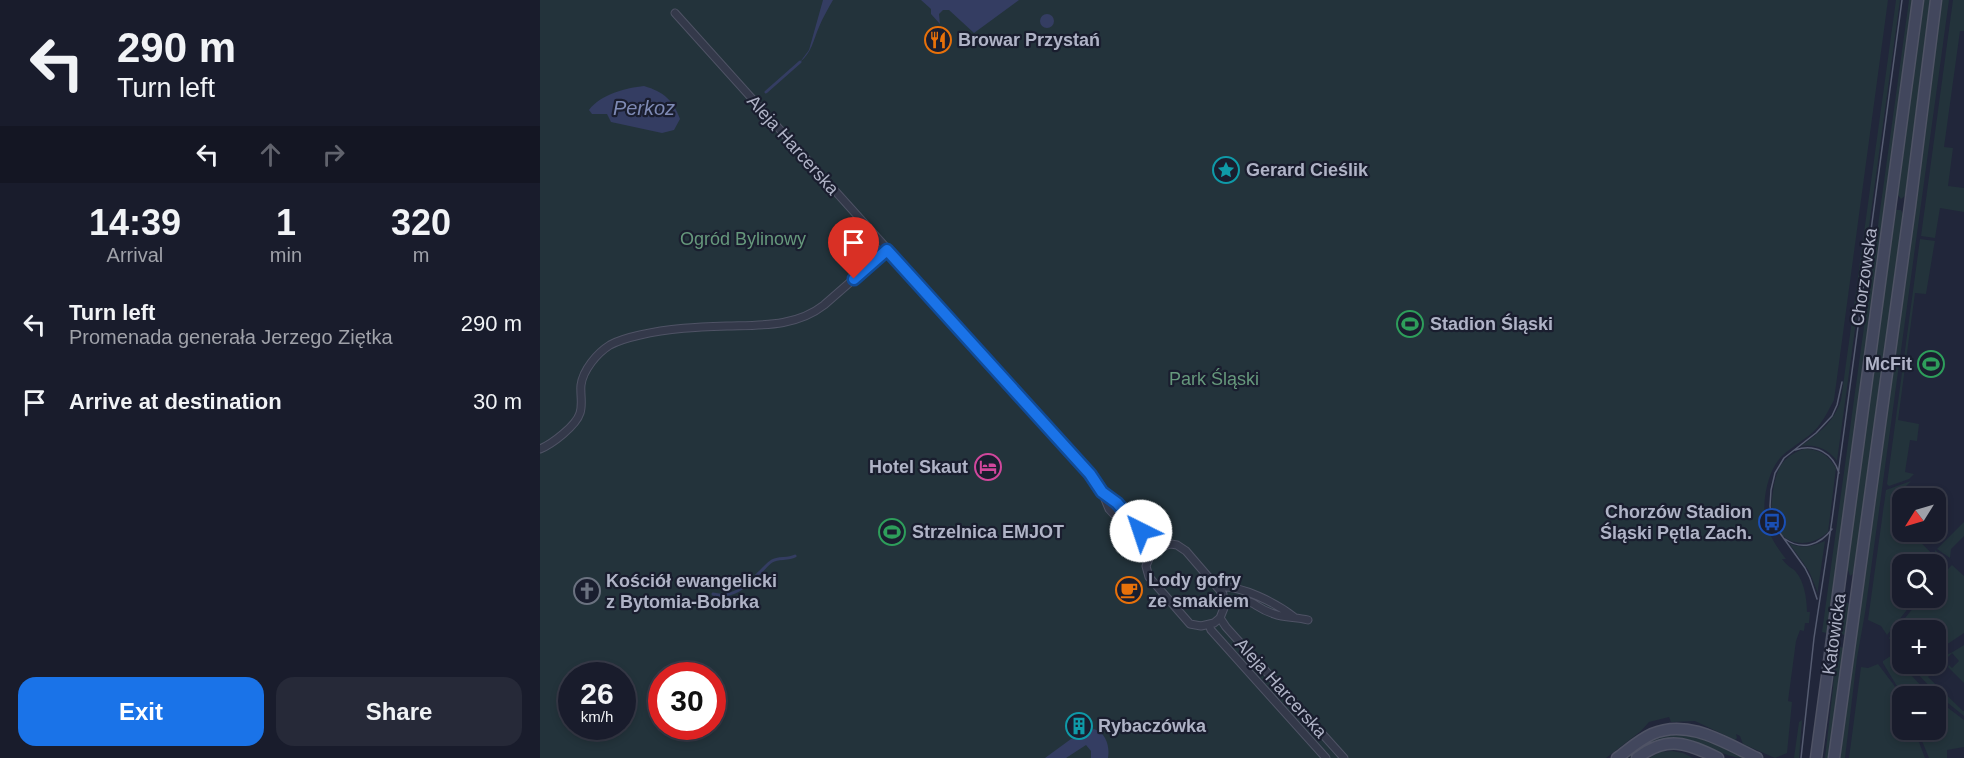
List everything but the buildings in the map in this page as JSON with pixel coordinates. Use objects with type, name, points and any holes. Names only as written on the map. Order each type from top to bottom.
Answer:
[{"type":"main road","name":"Chorzowska","points":[[1828,666],[1918,0]]},
{"type":"main road","name":"Chorzowska","points":[[1867,514],[1936,0]]},
{"type":"main road","points":[[1891,203],[1910,206]]},
{"type":"main road","name":"Katowicka","points":[[1834,758],[1867,514]]},
{"type":"main road","points":[[1839,587],[1857,589]]},
{"type":"main road","name":"Katowicka","points":[[1816,758],[1828,666]]},
{"type":"main road","points":[[1617,758],[1652,734],[1677,729],[1702,733],[1757,758]]},
{"type":"main road","points":[[1808,758],[1819,737]]},
{"type":"main road","points":[[1637,758],[1652,748],[1674,743],[1690,746],[1718,758]]},
{"type":"street","name":"Aleja Harcerska","points":[[675,13],[1090,474],[1102,492],[1117,503],[1154,551]]},
{"type":"street","points":[[540,450],[560,437],[577,418],[580,413],[583,377],[592,363],[610,345],[654,332],[792,322],[825,305],[887,250]]},
{"type":"street","points":[[1171,544],[1181,547],[1218,587],[1223,594],[1225,604],[1220,618],[1209,625],[1190,624],[1150,579],[1146,566],[1154,551],[1171,544]]},
{"type":"street","points":[[1218,587],[1229,586],[1252,593],[1294,617]]},
{"type":"street","points":[[1225,604],[1246,600],[1273,614],[1308,620]]},
{"type":"street","name":"Aleja Harcerska","points":[[1220,618],[1344,758]]},
{"type":"street","name":"Aleja Harcerska","points":[[1209,625],[1211,630],[1326,758]]},
{"type":"street","points":[[1279,705],[1288,697]]},
{"type":"green space","name":"Park Śląski","points":[[540,0],[1888,0],[1834,400],[1817,428],[1778,460],[1771,474],[1765,497],[1765,516],[1770,534],[1786,559],[1782,559],[1800,578],[1807,612],[1810,612],[1809,623],[1805,623],[1804,631],[1800,630],[1796,641],[1788,701],[1792,702],[1787,753],[1775,758],[1743,744],[1740,736],[1736,734],[1735,740],[1695,721],[1671,722],[1669,717],[1649,722],[1606,758],[540,758]]},
{"type":"green space","points":[[1896,0],[1900,0],[1837,461],[1821,448],[1801,446],[1820,432],[1830,421],[1841,400]]},
{"type":"green space","points":[[1909,0],[1913,0],[1827,633],[1822,632]]},
{"type":"green space","points":[[1923,0],[1931,0],[1906,195],[1901,199],[1897,194]]},
{"type":"green space","points":[[1941,0],[1949,0],[1845,758],[1839,758]]},
{"type":"green space","points":[[1953,0],[1964,0],[1964,31],[1960,31],[1944,147],[1953,148],[1948,186],[1964,188],[1964,212],[1940,208],[1935,238],[1921,236]]},
{"type":"green space","points":[[1896,210],[1901,210],[1903,214],[1854,573],[1850,576],[1846,563]]},
{"type":"green space","points":[[1920,239],[1935,241],[1926,294],[1915,293],[1898,420],[1919,424],[1917,441],[1910,440],[1905,472],[1914,474],[1909,479],[1889,486],[1887,484]]},
{"type":"green space","points":[[1804,449],[1815,450],[1823,454],[1836,468],[1828,532],[1820,538],[1804,543],[1788,540],[1782,535],[1773,519],[1771,508],[1778,470],[1785,460]]},
{"type":"green space","points":[[1911,481],[1904,488],[1892,488],[1892,542],[1921,542],[1932,554],[1892,554],[1892,608],[1908,608],[1899,620],[1892,620],[1892,629],[1887,635],[1881,626],[1868,620],[1886,490]]},
{"type":"green space","points":[[1964,522],[1964,536],[1951,549],[1950,558],[1937,549]]},
{"type":"green space","points":[[1825,541],[1818,593],[1809,571],[1789,543],[1807,546]]},
{"type":"green space","points":[[1952,565],[1964,576],[1964,633],[1946,644],[1946,620],[1903,620],[1913,608],[1946,608],[1946,571]]},
{"type":"green space","points":[[1843,603],[1848,603],[1850,607],[1846,635],[1838,634]]},
{"type":"green space","points":[[1964,645],[1964,683],[1948,667],[1949,665],[1952,668],[1959,661],[1952,653],[1946,659],[1946,655]]},
{"type":"green space","points":[[1836,646],[1844,648],[1829,758],[1825,758],[1833,688]]},
{"type":"green space","points":[[1892,655],[1892,674],[1910,674],[1921,686],[1897,686],[1883,661]]},
{"type":"green space","points":[[1878,664],[1894,686],[1892,686],[1892,740],[1918,740],[1925,758],[1849,758],[1861,667],[1868,668]]},
{"type":"green space","points":[[1918,674],[1931,674],[1928,677],[1937,686],[1929,686]]},
{"type":"green space","points":[[1946,694],[1964,711],[1964,716],[1946,701]]},
{"type":"green space","points":[[1946,706],[1964,720],[1964,747],[1947,750],[1947,758],[1929,758],[1922,740],[1946,740]]},
{"type":"green space","points":[[1802,720],[1799,758],[1794,758],[1799,722]]},
{"type":"green space","points":[[1671,734],[1691,736],[1745,758],[1728,755],[1686,739],[1677,738],[1656,742],[1633,756],[1625,758],[1652,740]]},
{"type":"green space","points":[[1672,751],[1693,758],[1649,758],[1660,752]]},
{"type":"water","points":[[823,0],[833,0],[810,50],[800,62],[809,50]]},
{"type":"water","points":[[921,0],[1019,0],[974,33],[949,10],[943,10],[939,14],[940,24],[931,14],[931,9]]},
{"type":"water","points":[[1047,14],[1052,16],[1054,21],[1052,26],[1047,28],[1042,26],[1040,21],[1042,16]]},
{"type":"water","name":"Perkoz","points":[[644,86],[662,94],[674,107],[680,119],[674,130],[662,133],[611,122],[607,114],[592,114],[589,110],[607,96],[622,90]]},
{"type":"water","points":[[1094,729],[1106,740],[1108,758],[1091,758],[1091,751],[1086,745],[1066,758],[1045,758],[1071,739]]},
{"type":"waterway","points":[[766,92],[800,62]]},
{"type":"waterway","points":[[713,594],[726,595],[738,591],[772,561],[795,556]]},
{"type":"tram line","points":[[1801,758],[1814,638],[1902,0]]},
{"type":"tram line","points":[[1817,599],[1805,568],[1772,522],[1771,490],[1775,473],[1784,458],[1816,433],[1832,416],[1842,382]]},
{"type":"tram line","points":[[1795,450],[1809,448],[1822,451],[1832,460],[1839,473]]},
{"type":"tram line","points":[[1785,539],[1798,545],[1810,544],[1822,539],[1832,529]]},
{"type":"place","name":"Browar Przystań","points":[[938,40]]},
{"type":"place","name":"Gerard Cieślik","points":[[1226,170]]},
{"type":"place","name":"Stadion Śląski","points":[[1410,324]]},
{"type":"place","name":"McFit","points":[[1931,364]]},
{"type":"place","name":"Hotel Skaut","points":[[988,467]]},
{"type":"place","name":"Chorzów Stadion Śląski Pętla Zach.","points":[[1772,522]]},
{"type":"place","name":"Strzelnica EMJOT","points":[[892,532]]},
{"type":"place","name":"Lody gofry ze smakiem","points":[[1129,590]]},
{"type":"place","name":"Kościół ewangelicki z Bytomia-Bobrka","points":[[587,591]]},
{"type":"place","name":"Rybaczówka","points":[[1079,726]]},
{"type":"route","points":[[854,279],[887,250],[1090,474],[1102,492],[1117,503],[1141,531]]},
{"type":"park label","name":"Ogród Bylinowy","points":[[743,239]]}]
